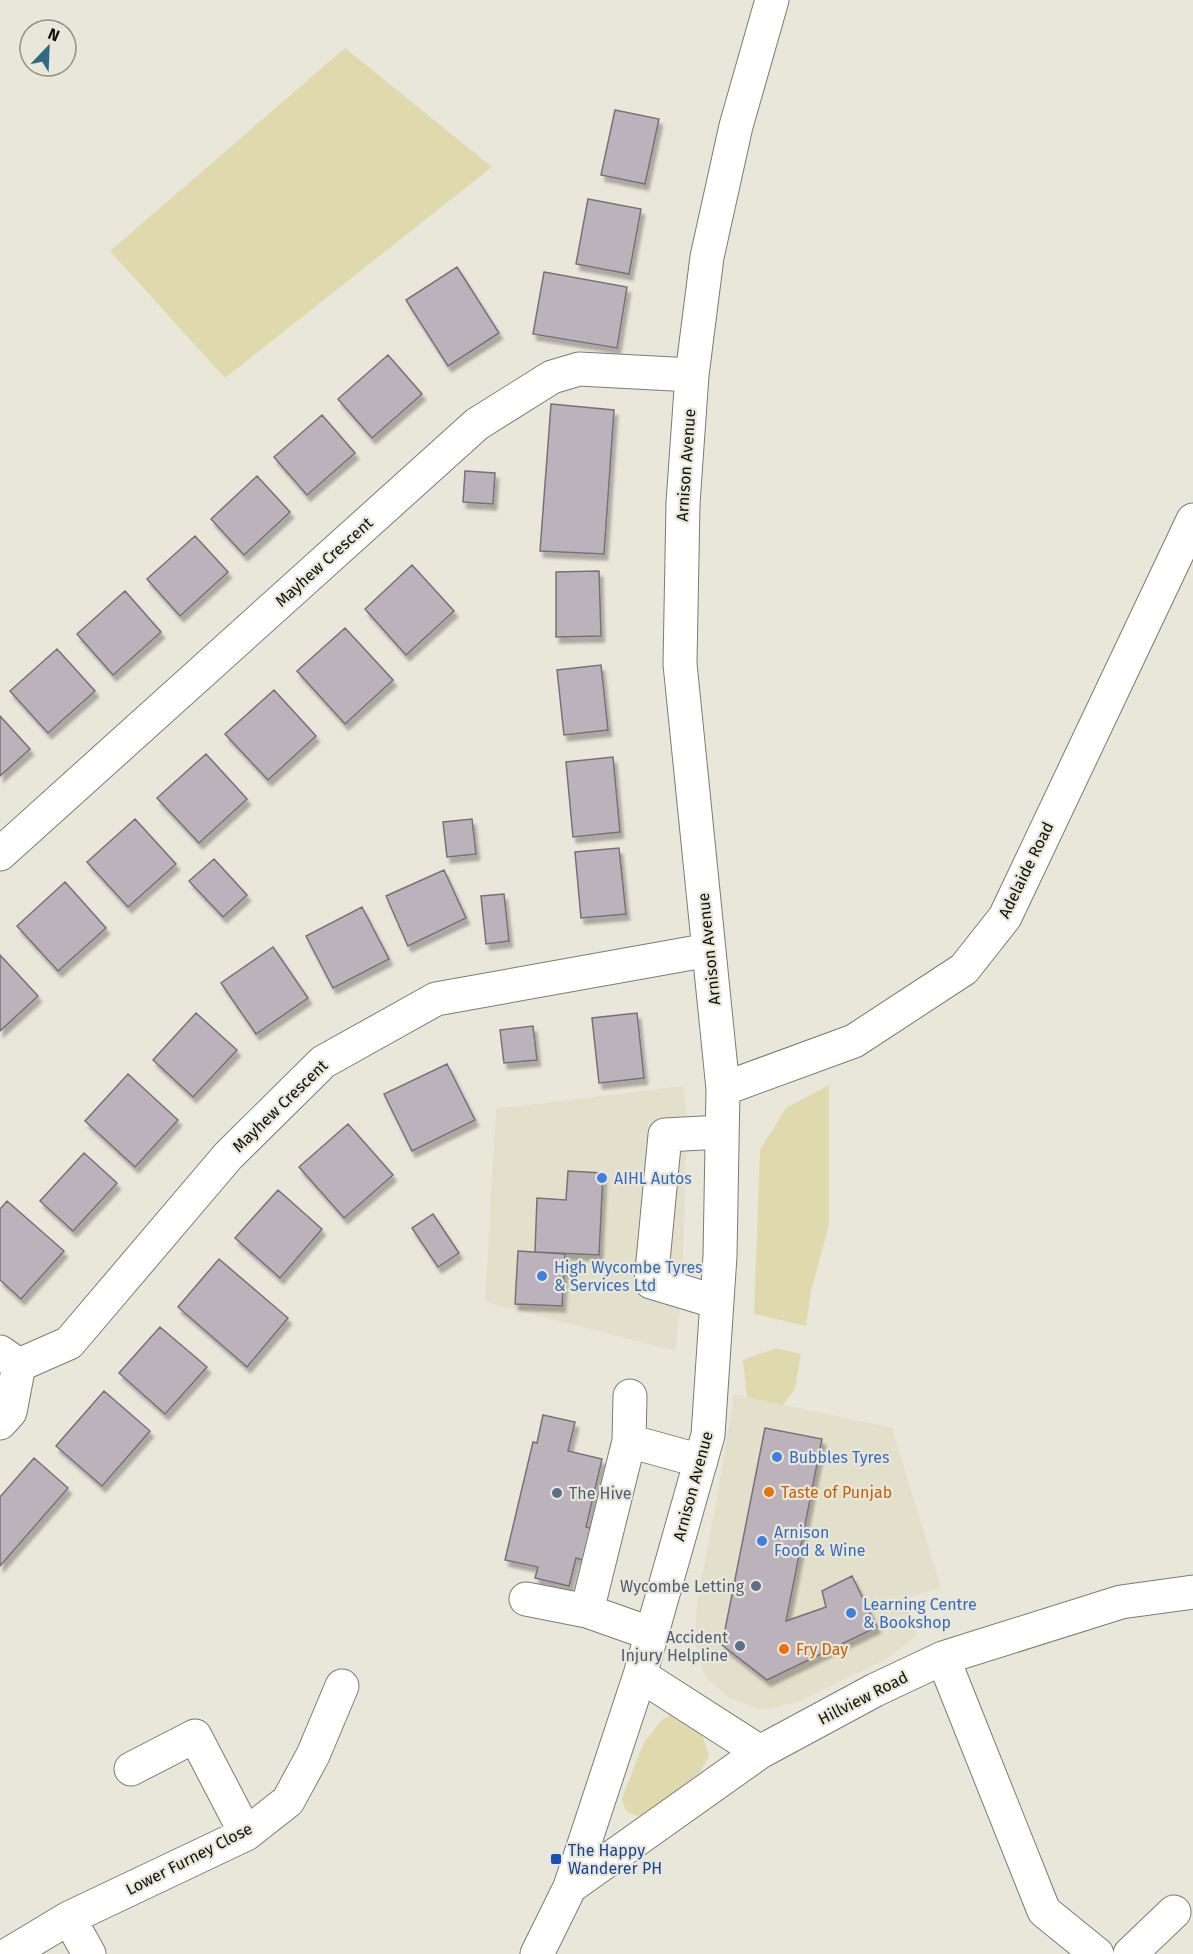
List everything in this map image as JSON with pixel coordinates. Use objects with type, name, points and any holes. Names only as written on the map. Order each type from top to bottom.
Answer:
[{"type":"street","name":"Arnison Avenue","points":[[537,1954],[570,1887],[640,1675],[708,1435],[717,1302],[723,1089],[680,663],[682,503],[693,375],[707,257],[736,126],[771,0]]},
{"type":"street","name":"Mayhew Crescent","points":[[0,854],[477,424],[552,377],[579,369],[693,375]]},
{"type":"street","name":"Adelaide Road","points":[[723,1089],[854,1041],[964,969],[1005,917],[1182,573],[1193,520]]},
{"type":"street","name":"Mayhew Crescent","points":[[10,1358],[69,1343],[228,1156],[323,1062],[436,999],[709,950]]},
{"type":"street","points":[[717,1302],[651,1282],[665,1135],[722,1132]]},
{"type":"street","points":[[0,1423],[10,1412],[10,1358]]},
{"type":"street","points":[[587,1611],[629,1441],[630,1396]]},
{"type":"street","points":[[629,1441],[701,1461]]},
{"type":"street","name":"Hillview Road","points":[[570,1887],[760,1752],[875,1690],[943,1658],[1121,1602],[1193,1592]]},
{"type":"street","points":[[526,1599],[587,1611],[652,1634]]},
{"type":"street","points":[[943,1658],[1044,1911],[1097,1954]]},
{"type":"street","points":[[640,1675],[760,1752]]},
{"type":"street","name":"Lower Furney Close","points":[[9,1954],[69,1918],[246,1834],[288,1801],[313,1755],[342,1686]]},
{"type":"street","points":[[130,1769],[195,1736],[246,1834]]},
{"type":"street","points":[[1130,1954],[1174,1912]]},
{"type":"street","points":[[69,1918],[89,1954]]},
{"type":"shaded area","points":[[345,48],[492,167],[225,378],[110,251]]},
{"type":"shaded area","points":[[829,1085],[829,1225],[811,1291],[806,1326],[754,1314],[760,1150],[786,1108]]},
{"type":"shaded area","points":[[683,1086],[687,1116],[682,1288],[675,1351],[485,1302],[496,1109]]},
{"type":"shaded area","points":[[776,1348],[801,1354],[795,1388],[783,1405],[747,1397],[743,1360]]},
{"type":"shaded area","points":[[734,1394],[892,1428],[941,1588],[907,1598],[917,1635],[888,1658],[795,1703],[760,1710],[728,1697],[705,1676],[695,1643],[697,1603]]},
{"type":"shaded area","points":[[671,1715],[701,1731],[709,1756],[700,1772],[646,1814],[637,1816],[626,1811],[622,1799],[643,1744],[662,1720]]},
{"type":"building","points":[[615,110],[659,119],[645,184],[601,175]]},
{"type":"building","points":[[588,199],[641,209],[629,274],[576,264]]},
{"type":"building","points":[[457,267],[499,333],[448,366],[406,300]]},
{"type":"building","points":[[544,272],[627,287],[617,348],[533,334]]},
{"type":"building","points":[[388,355],[422,394],[372,438],[338,399]]},
{"type":"building","points":[[551,404],[614,410],[604,554],[540,551]]},
{"type":"building","points":[[322,415],[355,453],[307,495],[274,457]]},
{"type":"building","points":[[465,471],[495,473],[493,504],[463,502]]},
{"type":"building","points":[[257,476],[290,512],[244,555],[211,519]]},
{"type":"building","points":[[195,536],[228,572],[180,616],[147,579]]},
{"type":"building","points":[[412,565],[454,611],[406,655],[365,609]]},
{"type":"building","points":[[599,571],[601,636],[556,637],[556,572]]},
{"type":"building","points":[[125,591],[161,632],[113,675],[77,634]]},
{"type":"building","points":[[345,628],[393,680],[345,724],[297,671]]},
{"type":"building","points":[[57,649],[95,691],[48,733],[10,691]]},
{"type":"building","points":[[601,665],[608,730],[564,735],[557,670]]},
{"type":"building","points":[[274,690],[316,736],[268,780],[225,734]]},
{"type":"building","points":[[0,716],[30,749],[0,776]]},
{"type":"building","points":[[206,754],[247,799],[199,843],[157,798]]},
{"type":"building","points":[[613,757],[620,832],[573,837],[566,762]]},
{"type":"building","points":[[135,819],[176,864],[128,907],[87,862]]},
{"type":"building","points":[[472,819],[476,854],[447,857],[443,822]]},
{"type":"building","points":[[619,848],[626,914],[581,918],[575,852]]},
{"type":"building","points":[[214,859],[247,895],[223,917],[189,881]]},
{"type":"building","points":[[444,870],[466,918],[408,946],[386,896]]},
{"type":"building","points":[[65,882],[106,928],[58,971],[17,926]]},
{"type":"building","points":[[504,894],[509,941],[486,944],[481,896]]},
{"type":"building","points":[[362,907],[389,959],[333,988],[306,936]]},
{"type":"building","points":[[273,947],[308,998],[256,1034],[221,983]]},
{"type":"building","points":[[0,955],[38,996],[0,1031]]},
{"type":"building","points":[[196,1013],[237,1050],[193,1097],[153,1060]]},
{"type":"building","points":[[637,1013],[644,1078],[599,1083],[592,1018]]},
{"type":"building","points":[[533,1026],[537,1060],[504,1063],[500,1030]]},
{"type":"building","points":[[447,1064],[475,1120],[412,1151],[384,1094]]},
{"type":"building","points":[[128,1074],[178,1120],[135,1167],[85,1121]]},
{"type":"building","points":[[348,1124],[393,1175],[344,1218],[299,1167]]},
{"type":"building","points":[[84,1153],[117,1183],[73,1231],[40,1201]]},
{"type":"building","points":[[568,1171],[603,1173],[599,1255],[535,1252],[537,1198],[566,1200]]},
{"type":"building","points":[[278,1190],[322,1229],[280,1278],[235,1238]]},
{"type":"building","points":[[7,1201],[64,1251],[21,1299],[0,1280],[0,1209]]},
{"type":"building","points":[[433,1214],[459,1253],[438,1267],[412,1228]]},
{"type":"building","points":[[518,1251],[565,1254],[562,1306],[515,1304]]},
{"type":"building","points":[[219,1259],[288,1318],[247,1367],[178,1307]]},
{"type":"building","points":[[160,1327],[207,1367],[165,1414],[119,1373]]},
{"type":"building","points":[[104,1391],[150,1431],[102,1486],[56,1446]]},
{"type":"building","name":"The Hive","points":[[543,1415],[575,1422],[568,1451],[602,1459],[586,1527],[593,1529],[586,1561],[576,1558],[569,1586],[535,1578],[538,1567],[505,1560],[533,1442],[537,1443]]},
{"type":"building","points":[[765,1428],[822,1439],[786,1621],[826,1607],[822,1591],[852,1576],[877,1627],[767,1680],[722,1645]]},
{"type":"building","points":[[34,1458],[68,1488],[0,1566],[0,1497]]},
{"type":"place","name":"AIHL Autos","points":[[602,1178]]},
{"type":"place","name":"High Wycombe Tyres & Services Ltd","points":[[542,1276]]},
{"type":"place","name":"Bubbles Tyres","points":[[777,1457]]},
{"type":"place","name":"Taste of Punjab","points":[[769,1492]]},
{"type":"place","name":"The Hive","points":[[557,1493]]},
{"type":"place","name":"Arnison Food & Wine","points":[[762,1541]]},
{"type":"place","name":"Wycombe Letting","points":[[756,1586]]},
{"type":"place","name":"Learning Centre & Bookshop","points":[[851,1613]]},
{"type":"place","name":"Accident Injury Helpline","points":[[740,1646]]},
{"type":"place","name":"Fry Day","points":[[784,1649]]},
{"type":"place","name":"The Happy Wanderer PH","points":[[556,1859]]}]
